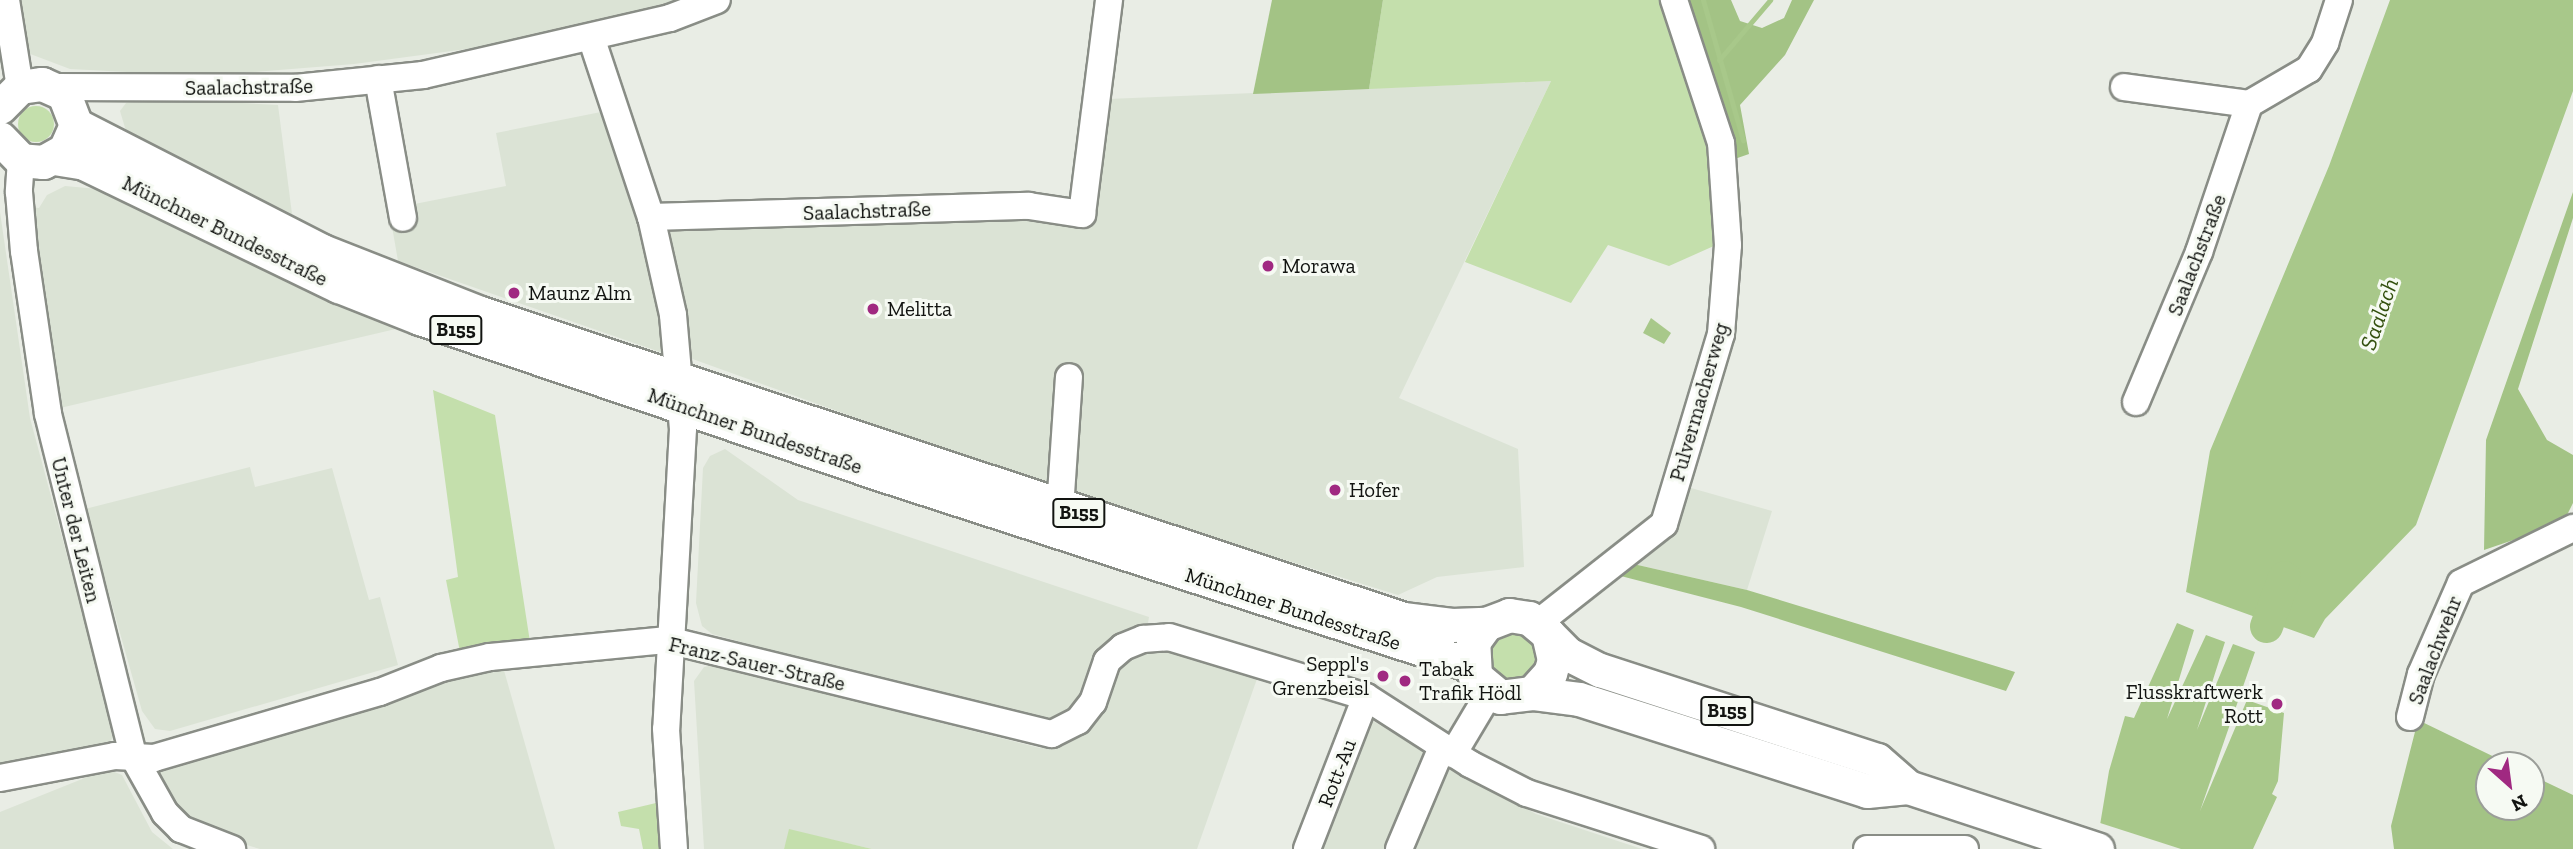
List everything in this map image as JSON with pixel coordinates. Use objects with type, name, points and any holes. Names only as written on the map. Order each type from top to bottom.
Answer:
[{"type":"main road","points":[[8,94],[53,87],[64,94],[76,121],[73,139],[54,158]]},
{"type":"main road","name":"Münchner Bundesstraße","points":[[76,121],[239,211],[396,283],[679,392],[1471,665]]},
{"type":"main road","name":"Münchner Bundesstraße","points":[[11,149],[84,163],[339,286],[1056,506],[1403,619],[1452,625],[1486,624]]},
{"type":"main road","points":[[1509,615],[1543,629],[1554,660],[1550,673],[1532,693],[1511,698],[1490,692],[1471,665],[1473,642],[1486,624],[1509,615]]},
{"type":"main road","name":"B155","points":[[1543,629],[1583,663],[1877,760],[1908,787]]},
{"type":"main road","name":"B155","points":[[1532,693],[1579,699],[1867,791],[1908,787],[2097,849]]},
{"type":"street","points":[[6,0],[8,94]]},
{"type":"street","name":"Saalachstraße","points":[[53,87],[120,90],[295,88],[422,75],[670,18],[717,0]]},
{"type":"street","name":"Saalachstraße","points":[[651,217],[1029,206],[1082,214],[1109,0]]},
{"type":"street","name":"Pulvermacherweg","points":[[1543,629],[1664,524],[1721,334],[1728,245],[1721,143],[1674,0]]},
{"type":"street","points":[[2124,87],[2249,104],[2309,69],[2325,43],[2339,0]]},
{"type":"street","points":[[591,37],[651,217],[673,316],[683,429],[668,640],[666,729],[674,849]]},
{"type":"street","points":[[378,79],[404,218]]},
{"type":"street","points":[[76,121],[120,90]]},
{"type":"street","name":"Saalachstraße","points":[[2136,402],[2199,252],[2249,104]]},
{"type":"street","name":"Unter der Leiten","points":[[11,149],[48,414],[133,756],[165,813],[181,829],[232,849]]},
{"type":"street","points":[[1056,506],[1061,494],[1069,377]]},
{"type":"street","name":"Saalachwehr","points":[[2410,717],[2421,674],[2461,583],[2573,528]]},
{"type":"street","name":"Franz-Sauer-Straße","points":[[0,778],[133,756],[154,758],[380,692],[441,668],[490,657],[668,640],[1027,731],[1052,734],[1078,721],[1093,702],[1107,661],[1123,647],[1143,639],[1169,637],[1366,697],[1448,750],[1527,793],[1701,849]]},
{"type":"street","points":[[1399,849],[1448,750],[1490,692]]},
{"type":"street","name":"Rott-Au","points":[[1307,849],[1366,697]]},
{"type":"street","points":[[1867,849],[1965,849]]},
{"type":"shaded area","points":[[0,0],[692,0],[511,43],[354,64],[204,76],[70,69],[25,52],[0,52]]},
{"type":"shaded area","points":[[1272,0],[1383,0],[1369,89],[1253,94]]},
{"type":"shaded area","points":[[1383,0],[1678,0],[1734,237],[1669,266],[1608,245],[1571,303],[1465,262],[1551,81],[1369,89]]},
{"type":"shaded area","points":[[1678,0],[1731,0],[1740,21],[1762,28],[1784,18],[1792,0],[1814,0],[1785,55],[1740,105],[1749,154],[1726,162]]},
{"type":"shaded area","points":[[1551,81],[1399,398],[1518,449],[1524,567],[1437,577],[1398,595],[1035,482],[687,357],[665,228],[1095,217],[1108,99]]},
{"type":"shaded area","points":[[155,98],[278,105],[292,214],[126,131],[120,111],[126,103]]},
{"type":"shaded area","points":[[36,106],[49,111],[54,124],[49,137],[36,142],[23,137],[18,124],[23,111]]},
{"type":"shaded area","points":[[606,111],[645,228],[664,312],[663,353],[398,261],[389,209],[506,186],[496,133]]},
{"type":"shaded area","points":[[65,186],[98,189],[327,300],[400,328],[60,408],[30,207],[39,208],[47,195]]},
{"type":"shaded area","points":[[2573,192],[2573,218],[2518,389],[2547,440],[2573,455],[2573,503],[2563,523],[2484,550],[2486,440]]},
{"type":"shaded area","points":[[0,212],[30,418],[113,727],[113,738],[106,745],[0,771]]},
{"type":"shaded area","points":[[433,390],[495,415],[530,642],[460,652],[446,580],[458,577]]},
{"type":"shaded area","points":[[725,449],[798,500],[1149,617],[1148,623],[1131,630],[1068,712],[1037,723],[712,634],[702,626],[696,603],[703,468],[710,456]]},
{"type":"shaded area","points":[[250,467],[255,487],[332,468],[369,600],[380,597],[398,665],[170,731],[155,729],[142,711],[85,509]]},
{"type":"shaded area","points":[[1684,486],[1772,511],[1747,590],[1629,563]]},
{"type":"shaded area","points":[[1629,563],[1747,590],[2015,672],[2006,691],[1741,607],[1613,574]]},
{"type":"shaded area","points":[[1502,631],[1521,631],[1539,649],[1534,674],[1512,685],[1488,671],[1488,644]]},
{"type":"shaded area","points":[[1152,647],[1169,647],[1258,676],[1197,849],[872,849],[790,830],[784,849],[704,849],[694,681],[704,667],[713,665],[1040,748],[1059,745],[1089,728],[1101,714],[1122,666]]},
{"type":"shaded area","points":[[503,667],[555,849],[260,849],[206,833],[174,807],[153,766],[405,689]]},
{"type":"shaded area","points":[[1368,718],[1423,751],[1425,756],[1391,849],[1315,849]]},
{"type":"shaded area","points":[[2418,720],[2482,751],[2475,751],[2475,821],[2545,821],[2545,782],[2573,795],[2573,849],[2394,849],[2391,826]]},
{"type":"shaded area","points":[[1444,764],[1536,814],[1642,849],[1411,849]]},
{"type":"shaded area","points":[[107,769],[122,775],[152,832],[173,849],[0,849],[0,812]]},
{"type":"shaded area","points":[[656,803],[662,849],[643,849],[639,829],[621,826],[618,812]]},
{"type":"shaded area","points":[[789,829],[872,849],[784,849]]},
{"type":"water","points":[[2390,0],[2573,0],[2573,91],[2416,525],[2325,619],[2314,638],[2186,592],[2210,451],[2329,166]]},
{"type":"water","points":[[1651,318],[1671,333],[1664,344],[1643,333]]},
{"type":"water","points":[[2177,623],[2194,630],[2167,719],[2206,635],[2225,642],[2197,730],[2233,644],[2255,652],[2200,811],[2247,700],[2284,713],[2278,781],[2272,794],[2277,797],[2253,849],[2096,849],[2109,771],[2125,716],[2134,718]]},
{"type":"pier","points":[[2097,822],[2181,849],[2092,849]]},
{"type":"waterway","points":[[1703,0],[1743,140]]},
{"type":"waterway","points":[[1719,60],[1770,0]]},
{"type":"waterway","name":"Saalach","points":[[2266,626],[2284,577]]},
{"type":"place","name":"Morawa","points":[[1268,266]]},
{"type":"place","name":"Maunz Alm","points":[[514,293]]},
{"type":"place","name":"Melitta","points":[[873,309]]},
{"type":"place","name":"Hofer","points":[[1335,490]]},
{"type":"place","name":"Seppl's Grenzbeisl","points":[[1383,676]]},
{"type":"place","name":"Tabak Trafik Hödl","points":[[1405,681]]},
{"type":"place","name":"Flusskraftwerk Rott","points":[[2277,704]]}]
